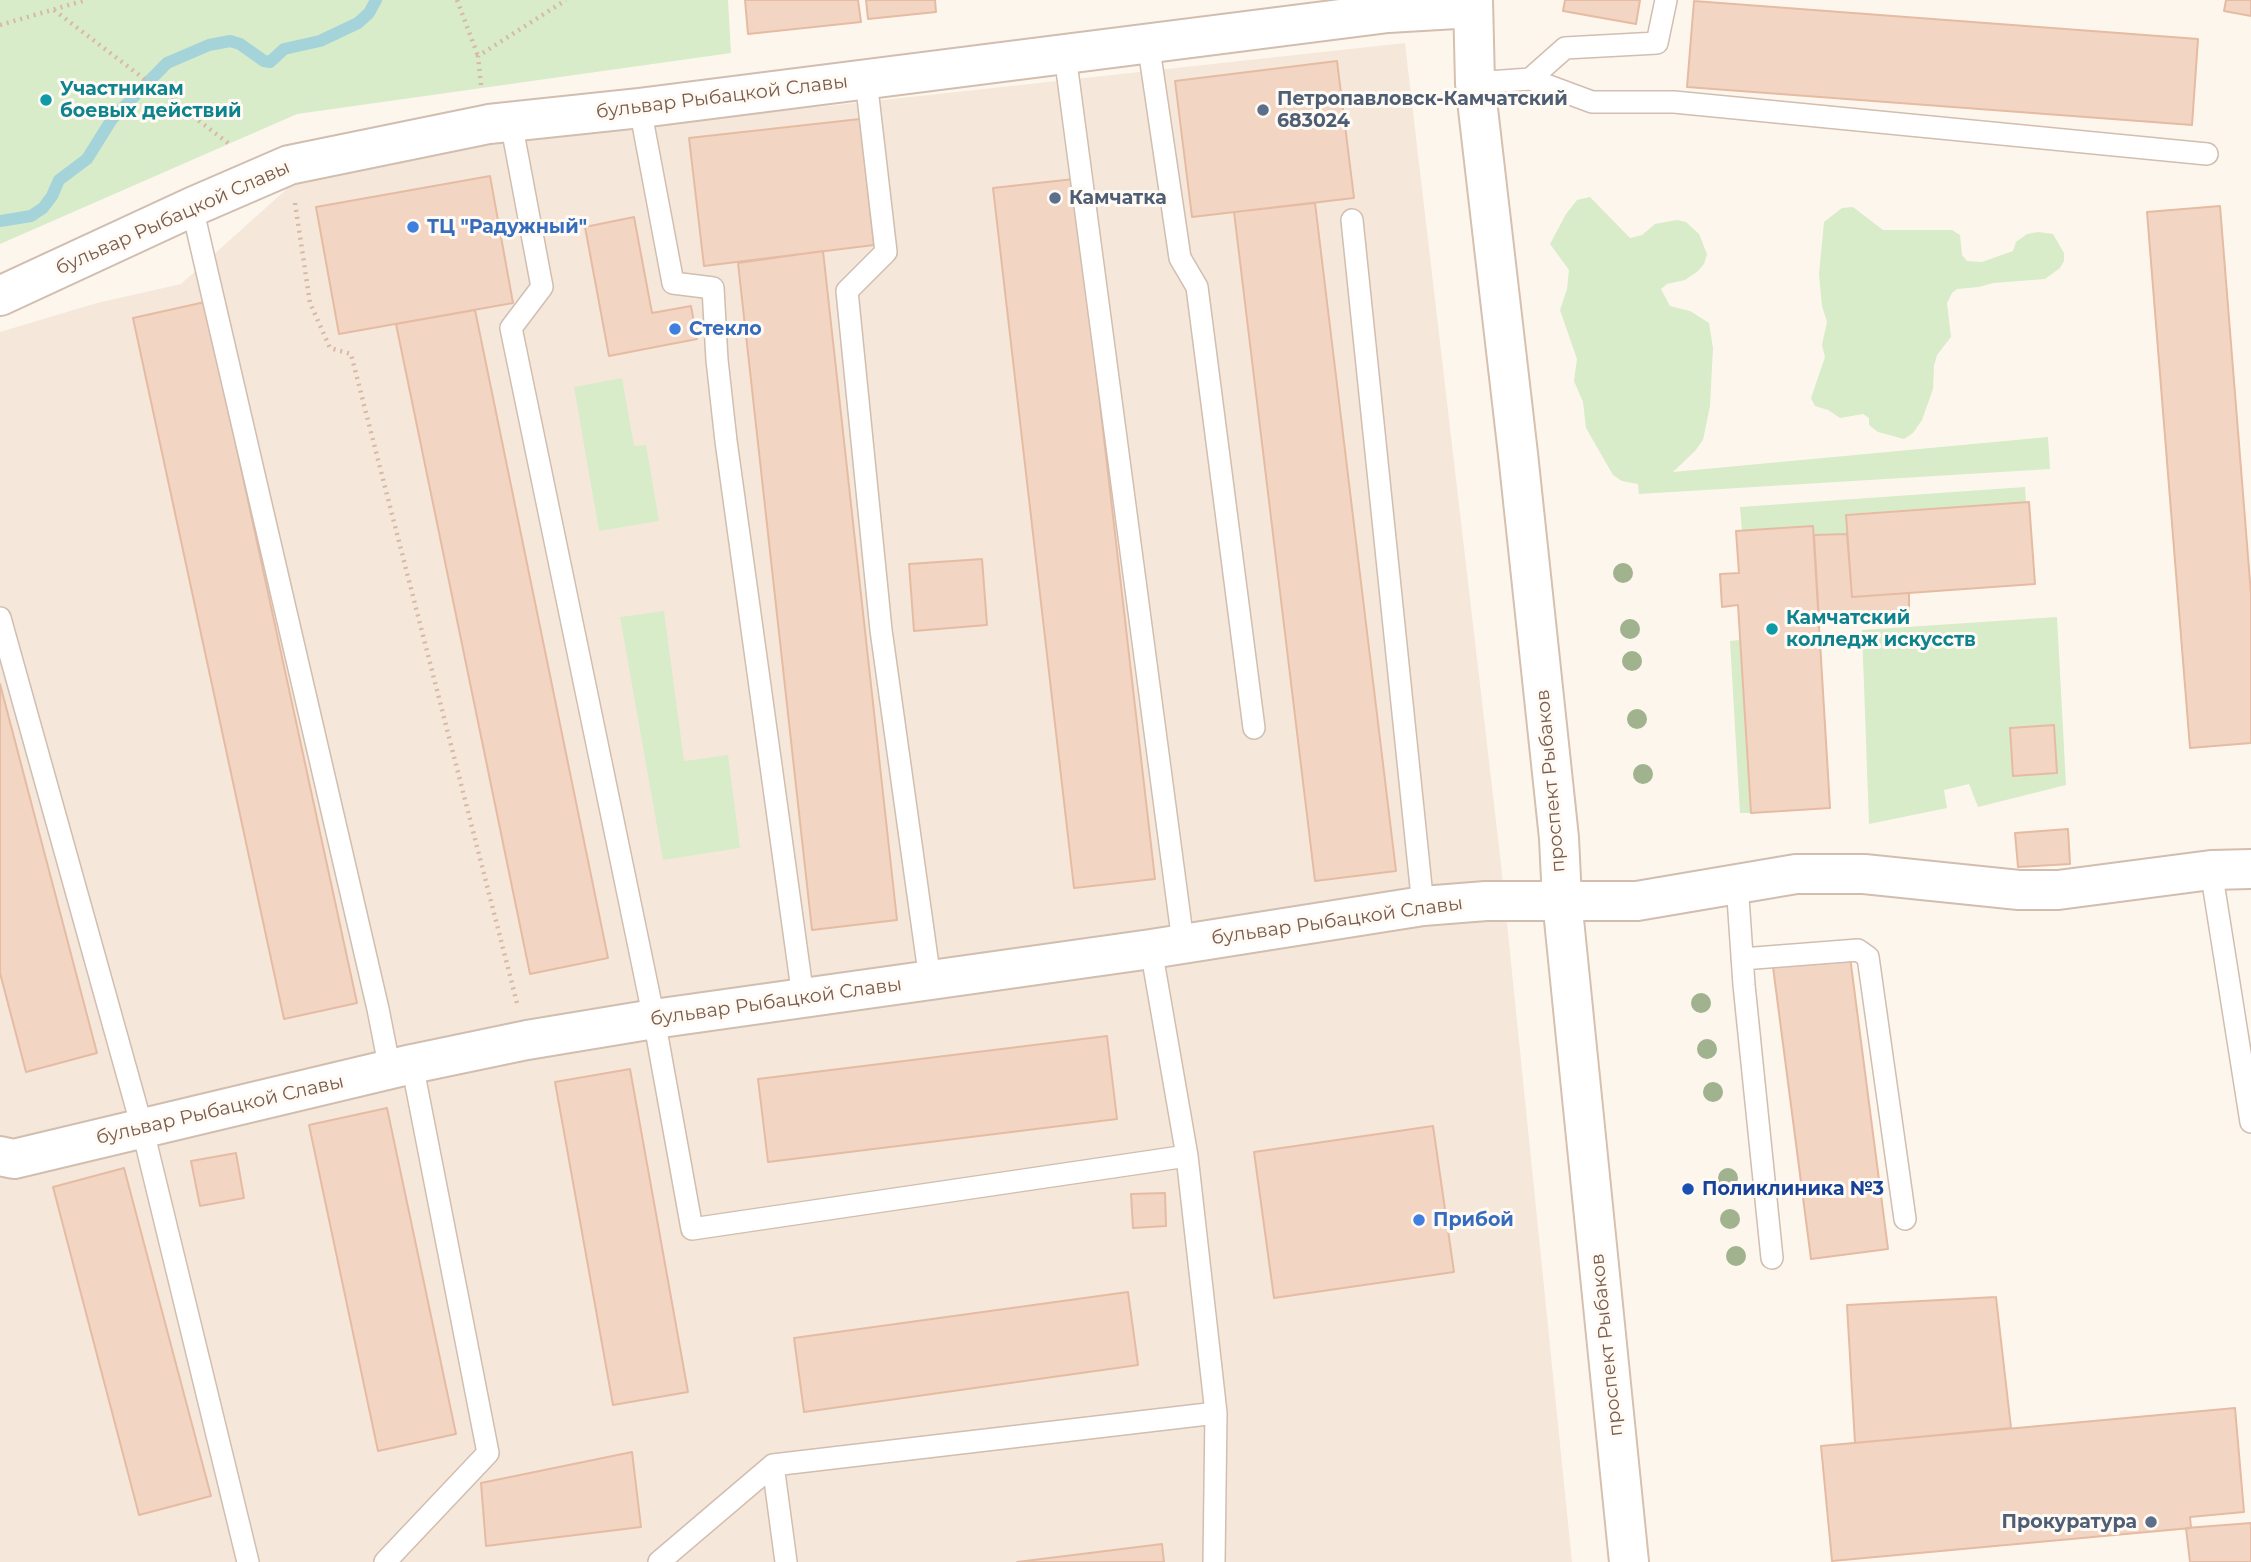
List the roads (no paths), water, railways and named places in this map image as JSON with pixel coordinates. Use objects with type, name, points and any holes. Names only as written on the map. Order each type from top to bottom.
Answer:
[{"type":"street","name":"бульвар Рыбацкой Славы","points":[[0,296],[289,164],[500,123],[640,108],[1065,55],[1148,42],[1473,4]]},
{"type":"street","name":"проспект Рыбаков","points":[[1473,4],[1475,83],[1559,838],[1562,900],[1629,1562]]},
{"type":"street","name":"бульвар Рыбацкой Славы","points":[[0,1156],[14,1158],[527,1040],[1423,906],[1486,901],[1637,901],[1796,874],[1864,874],[2019,890],[2058,890],[2211,870],[2251,869]]},
{"type":"lane","points":[[1530,79],[1565,48],[1657,43],[1666,0]]},
{"type":"lane","points":[[1148,42],[1180,258],[1198,287],[1254,728]]},
{"type":"lane","points":[[1065,55],[1167,945],[1216,1413],[1214,1562]]},
{"type":"lane","points":[[1475,83],[1530,79],[1592,102],[1674,102],[2207,154]]},
{"type":"lane","points":[[866,80],[886,252],[847,291],[881,630],[930,980]]},
{"type":"lane","points":[[640,108],[673,283],[713,288],[717,360],[726,440],[803,998]]},
{"type":"lane","points":[[500,123],[542,287],[511,328],[654,1019],[692,1229],[1187,1156]]},
{"type":"lane","points":[[192,207],[378,1009],[401,1067],[488,1454],[385,1562]]},
{"type":"lane","points":[[1352,220],[1423,906]]},
{"type":"lane","points":[[0,618],[142,1127],[248,1562]]},
{"type":"lane","points":[[2211,870],[2251,1122]]},
{"type":"lane","points":[[1737,883],[1772,1258]]},
{"type":"lane","points":[[1742,959],[1858,950],[1868,957],[1905,1219]]},
{"type":"lane","points":[[659,1562],[773,1465],[1216,1413]]},
{"type":"lane","points":[[773,1465],[786,1562]]},
{"type":"waterway","points":[[0,221],[31,216],[43,208],[59,180],[87,159],[112,119],[167,63],[209,45],[230,41],[270,62],[284,49],[320,41],[358,23],[369,13],[376,0]]},
{"type":"place","name":"Участникам боевых действий","points":[[46,100]]},
{"type":"place","name":"Петропавловск-Камчатский 683024","points":[[1263,110]]},
{"type":"place","name":"Камчатка","points":[[1055,198]]},
{"type":"place","name":"ТЦ \"Радужный\"","points":[[413,227]]},
{"type":"place","name":"Стекло","points":[[675,329]]},
{"type":"place","name":"Камчатский колледж искусств","points":[[1772,629]]},
{"type":"place","name":"Поликлиника №3","points":[[1688,1189]]},
{"type":"place","name":"Прибой","points":[[1419,1220]]},
{"type":"place","name":"Прокуратура","points":[[2151,1522]]}]
